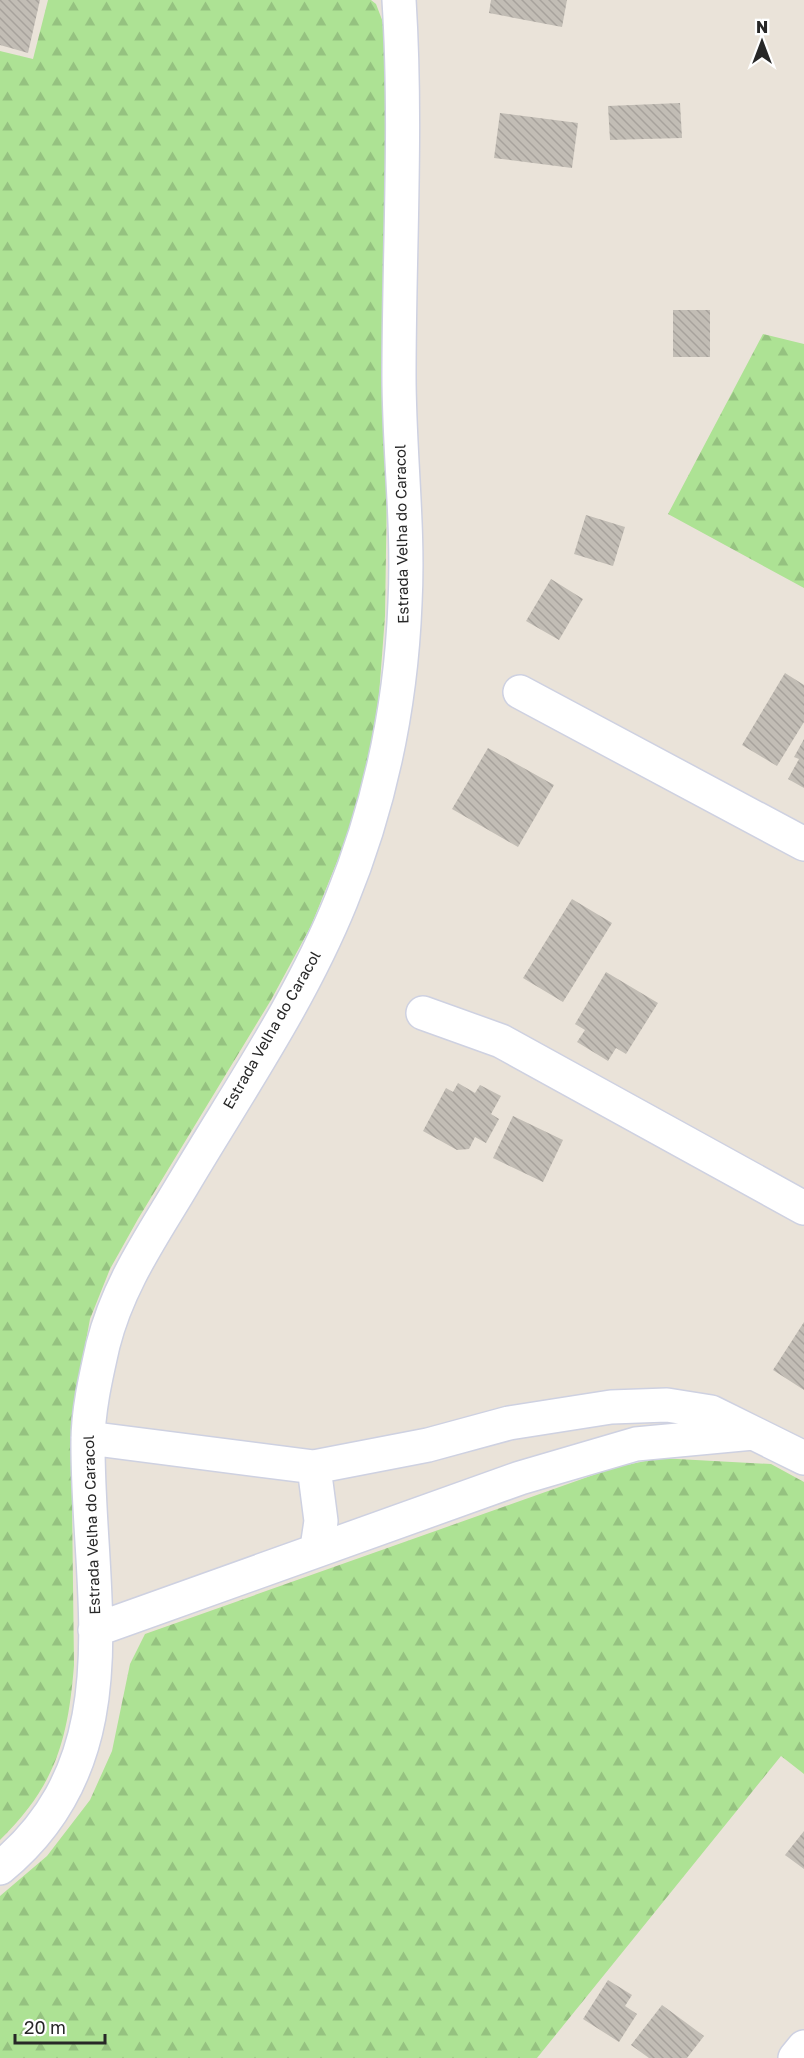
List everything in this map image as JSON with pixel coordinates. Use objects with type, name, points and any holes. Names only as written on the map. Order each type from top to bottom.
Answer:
[{"type":"street","name":"Estrada Velha do Caracol","points":[[0,1868],[52,1814],[75,1768],[90,1721],[95,1682],[95,1630],[88,1438],[94,1386],[120,1291],[304,981],[340,903],[364,839],[389,746],[405,601],[399,381],[403,72],[399,0]]},
{"type":"street","points":[[520,692],[804,844]]},
{"type":"street","points":[[423,1013],[501,1041],[804,1208]]},
{"type":"street","points":[[88,1438],[314,1467],[428,1445],[509,1423],[611,1407],[667,1405],[711,1412],[758,1433],[804,1458]]},
{"type":"street","points":[[95,1630],[219,1588],[318,1548],[520,1478],[636,1444],[758,1433]]},
{"type":"street","points":[[314,1467],[321,1521],[318,1548]]},
{"type":"street","points":[[795,2058],[804,2047]]},
{"type":"green space","points":[[48,0],[371,0],[376,4],[384,25],[388,78],[390,291],[385,616],[379,695],[368,768],[345,842],[311,926],[271,1000],[138,1219],[110,1269],[90,1319],[71,1422],[74,1665],[68,1717],[55,1761],[46,1781],[34,1801],[0,1840],[0,51],[33,59]]},
{"type":"green space","points":[[763,334],[804,344],[804,588],[668,514]]},
{"type":"green space","points":[[659,1458],[771,1464],[804,1482],[804,1774],[781,1756],[537,2058],[0,2058],[0,1896],[47,1856],[90,1800],[112,1751],[130,1664],[145,1634],[613,1468]]},
{"type":"building","points":[[0,0],[40,0],[28,53],[0,45]]},
{"type":"building","points":[[491,0],[567,0],[562,27],[489,13]]},
{"type":"building","points":[[680,103],[682,138],[610,140],[608,106]]},
{"type":"building","points":[[500,113],[578,123],[572,168],[494,158]]},
{"type":"building","points":[[673,310],[710,310],[710,357],[673,357]]},
{"type":"building","points":[[586,515],[625,527],[613,566],[574,554]]},
{"type":"building","points":[[551,579],[583,599],[559,640],[526,621]]},
{"type":"building","points":[[785,673],[804,685],[804,722],[777,766],[742,745]]},
{"type":"building","points":[[804,739],[804,788],[788,779],[799,759],[794,757]]},
{"type":"building","points":[[488,748],[554,785],[518,847],[452,809]]},
{"type":"building","points":[[572,899],[612,923],[563,1002],[523,978]]},
{"type":"building","points":[[606,972],[658,1003],[626,1054],[616,1048],[608,1061],[577,1042],[585,1030],[575,1024]]},
{"type":"building","points":[[458,1083],[475,1093],[480,1085],[501,1096],[491,1114],[499,1119],[486,1143],[475,1137],[469,1149],[457,1150],[423,1131],[446,1088],[453,1092]]},
{"type":"building","points":[[513,1116],[563,1140],[543,1182],[493,1158]]},
{"type":"building","points":[[804,1322],[804,1390],[773,1370]]},
{"type":"building","points":[[804,1831],[804,1869],[785,1855]]},
{"type":"building","points":[[608,1980],[632,1995],[625,2006],[637,2014],[619,2042],[583,2019]]},
{"type":"building","points":[[662,2005],[704,2036],[687,2058],[649,2058],[631,2045]]}]
